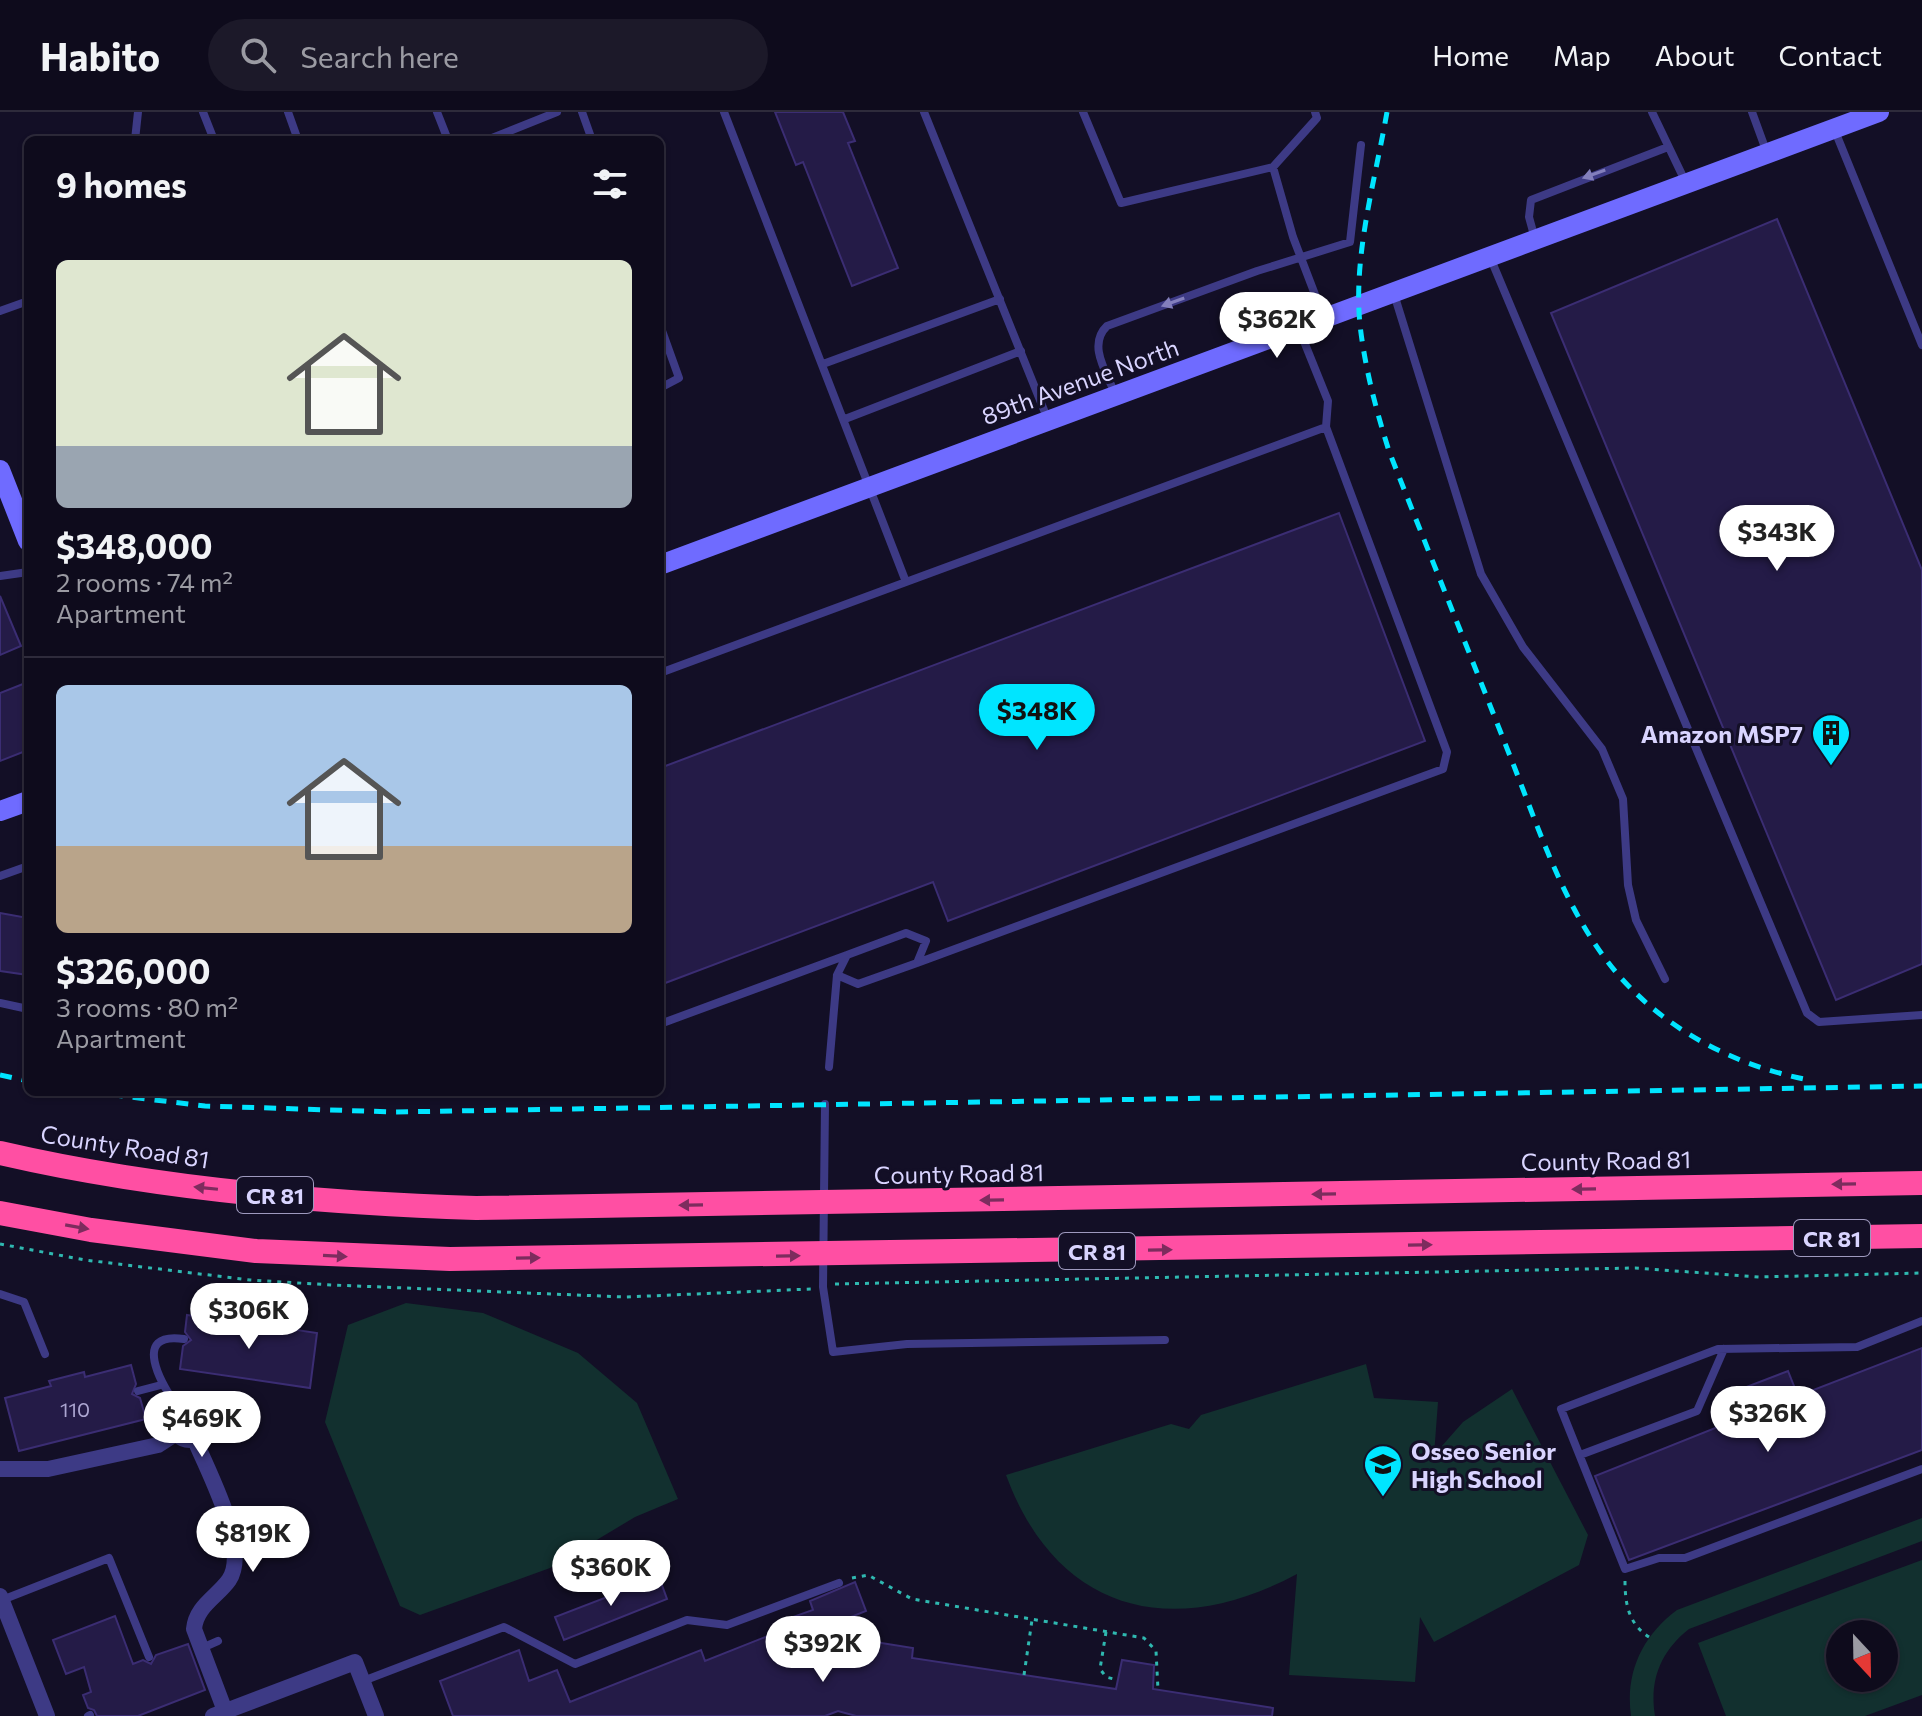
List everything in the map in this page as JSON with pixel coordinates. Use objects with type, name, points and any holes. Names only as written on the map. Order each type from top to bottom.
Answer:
[{"type":"highway","name":"County Road 81","points":[[0,1153],[170,1184],[423,1206],[825,1203],[1920,1183]]},
{"type":"highway","name":"CR 81","points":[[0,1213],[91,1230],[256,1251],[466,1259],[1922,1236]]},
{"type":"street","name":"89th Avenue North","points":[[664,564],[1879,112]]},
{"type":"street","points":[[0,470],[24,531]]},
{"type":"street","points":[[0,811],[24,802]]},
{"type":"street","points":[[192,1401],[205,1408],[208,1415],[207,1430],[195,1440],[188,1441],[175,1434],[170,1419],[177,1406],[192,1401]]},
{"type":"street","points":[[0,1469],[48,1469],[158,1445],[175,1434]]},
{"type":"street","points":[[195,1440],[235,1542],[237,1561],[230,1579],[195,1620],[194,1629],[219,1714],[355,1662],[376,1716]]},
{"type":"street","points":[[1,1598],[47,1716]]},
{"type":"lane","points":[[135,136],[138,112]]},
{"type":"lane","points":[[203,112],[212,136]]},
{"type":"lane","points":[[288,112],[297,136]]},
{"type":"lane","points":[[446,136],[438,114],[449,112]]},
{"type":"lane","points":[[497,136],[557,112]]},
{"type":"lane","points":[[582,112],[591,136]]},
{"type":"lane","points":[[724,112],[872,486],[906,582]]},
{"type":"lane","points":[[924,112],[1048,421]]},
{"type":"lane","points":[[1083,112],[1121,203],[1273,167],[1317,118],[1315,112]]},
{"type":"lane","points":[[1652,112],[1686,184]]},
{"type":"lane","points":[[1752,112],[1767,153]]},
{"type":"lane","points":[[1834,129],[1922,345]]},
{"type":"lane","points":[[1116,395],[1097,342],[1107,326],[1350,242],[1361,145]]},
{"type":"lane","points":[[1535,239],[1529,217],[1531,200],[1668,147]]},
{"type":"lane","points":[[1273,167],[1300,257],[1325,319]]},
{"type":"lane","points":[[1490,257],[1807,1013],[1819,1022],[1922,1015]]},
{"type":"lane","points":[[1393,293],[1481,574],[1523,647],[1602,749],[1623,799],[1628,885],[1633,908],[1665,979]]},
{"type":"lane","points":[[823,364],[1000,299]]},
{"type":"lane","points":[[0,311],[24,302]]},
{"type":"lane","points":[[837,975],[858,984],[1443,769],[1447,752],[1326,427],[1328,401],[1299,328]]},
{"type":"lane","points":[[664,336],[679,378],[664,386]]},
{"type":"lane","points":[[845,419],[1021,351]]},
{"type":"lane","points":[[664,672],[1326,427]]},
{"type":"lane","points":[[0,576],[24,573]]},
{"type":"lane","points":[[0,876],[24,867]]},
{"type":"lane","points":[[664,1023],[906,933],[926,941],[917,963]]},
{"type":"lane","points":[[829,1067],[837,975],[847,955]]},
{"type":"lane","points":[[0,1003],[24,1008]]},
{"type":"lane","points":[[825,1104],[826,1255],[823,1287],[833,1352],[907,1344],[1165,1340]]},
{"type":"lane","points":[[0,1294],[24,1302],[45,1354]]},
{"type":"lane","points":[[1922,1321],[1857,1347],[1724,1349],[1561,1409],[1625,1569],[1659,1558],[1685,1558],[1922,1469]]},
{"type":"lane","points":[[177,1406],[161,1385],[153,1356],[155,1347],[172,1337],[184,1339]]},
{"type":"lane","points":[[1580,1455],[1697,1411],[1724,1349]]},
{"type":"lane","points":[[138,1391],[161,1385]]},
{"type":"lane","points":[[208,1415],[232,1407],[247,1424]]},
{"type":"lane","points":[[1,1598],[109,1558],[149,1657]]},
{"type":"lane","points":[[363,1681],[504,1627],[575,1664],[687,1620],[727,1625],[839,1583]]},
{"type":"lane","points":[[201,1648],[218,1641]]},
{"type":"path","points":[[0,1244],[116,1264],[332,1285],[625,1297],[804,1290],[844,1282],[1635,1268],[1759,1277],[1922,1273]]},
{"type":"path","points":[[1625,1569],[1630,1618],[1636,1629],[1649,1637]]},
{"type":"path","points":[[839,1583],[868,1575],[912,1599],[1144,1638],[1151,1644],[1159,1660],[1158,1690]]},
{"type":"path","points":[[1024,1675],[1032,1619]]},
{"type":"path","points":[[1106,1630],[1100,1669],[1106,1677],[1118,1680]]},
{"type":"green space","points":[[406,1303],[483,1313],[578,1353],[637,1403],[678,1499],[635,1517],[550,1568],[420,1615],[400,1606],[325,1422],[348,1325]]},
{"type":"green space","points":[[1366,1364],[1374,1398],[1438,1402],[1434,1455],[1463,1422],[1512,1389],[1588,1535],[1579,1565],[1434,1642],[1420,1617],[1415,1682],[1289,1675],[1297,1574],[1251,1595],[1206,1606],[1163,1609],[1124,1601],[1088,1585],[1055,1558],[1028,1522],[1006,1475],[1171,1424],[1189,1429],[1201,1415]]},
{"type":"green space","points":[[1922,1518],[1922,1541],[1689,1629],[1671,1647],[1659,1667],[1654,1690],[1655,1716],[1631,1716],[1631,1685],[1639,1657],[1654,1631],[1677,1610]]},
{"type":"green space","points":[[1922,1560],[1922,1695],[1865,1716],[1726,1716],[1698,1643]]},
{"type":"building","points":[[775,112],[843,112],[855,141],[848,143],[898,268],[852,286],[803,162],[796,165]]},
{"type":"building","name":"Amazon MSP7","points":[[1777,219],[1922,570],[1922,964],[1836,1000],[1551,313]]},
{"type":"building","points":[[1339,513],[1425,741],[948,921],[933,882],[664,983],[664,766]]},
{"type":"building","points":[[0,596],[21,646],[0,655]]},
{"type":"building","points":[[24,684],[24,752],[0,761],[0,693]]},
{"type":"building","points":[[0,913],[24,917],[24,974],[0,971]]},
{"type":"building","points":[[187,1315],[235,1322],[237,1317],[317,1333],[310,1388],[180,1369],[183,1346],[191,1340],[185,1332]]},
{"type":"building","points":[[1922,1348],[1922,1450],[1629,1560],[1595,1476],[1738,1419],[1728,1394],[1788,1371],[1798,1396]]},
{"type":"building","points":[[131,1365],[136,1384],[132,1394],[140,1398],[146,1419],[19,1451],[5,1398],[51,1386],[49,1381],[84,1372],[85,1377]]},
{"type":"building","points":[[659,1577],[667,1599],[564,1640],[555,1617]]},
{"type":"building","points":[[855,1582],[866,1611],[813,1632],[913,1648],[912,1658],[1116,1689],[1122,1660],[1154,1665],[1153,1689],[1273,1708],[1272,1716],[856,1716],[838,1711],[825,1716],[453,1716],[440,1681],[519,1650],[529,1681],[557,1670],[570,1702],[701,1650],[705,1661],[788,1628],[795,1630],[790,1618],[813,1610],[810,1601]]},
{"type":"building","points":[[115,1616],[133,1664],[143,1660],[151,1664],[156,1655],[188,1644],[205,1690],[138,1716],[97,1716],[94,1710],[88,1708],[83,1695],[91,1692],[84,1667],[66,1674],[53,1640]]},
{"type":"railway","points":[[1387,112],[1366,218],[1360,272],[1360,325],[1368,373],[1389,451],[1556,872],[1602,954],[1640,998],[1683,1031],[1731,1056],[1809,1080]]},
{"type":"railway","points":[[0,1075],[24,1080]]},
{"type":"railway","points":[[122,1096],[205,1106],[395,1112],[1922,1086]]},
{"type":"place","name":"Amazon MSP7","points":[[1831,767]]},
{"type":"place","name":"Osseo Senior High School","points":[[1383,1498]]}]
